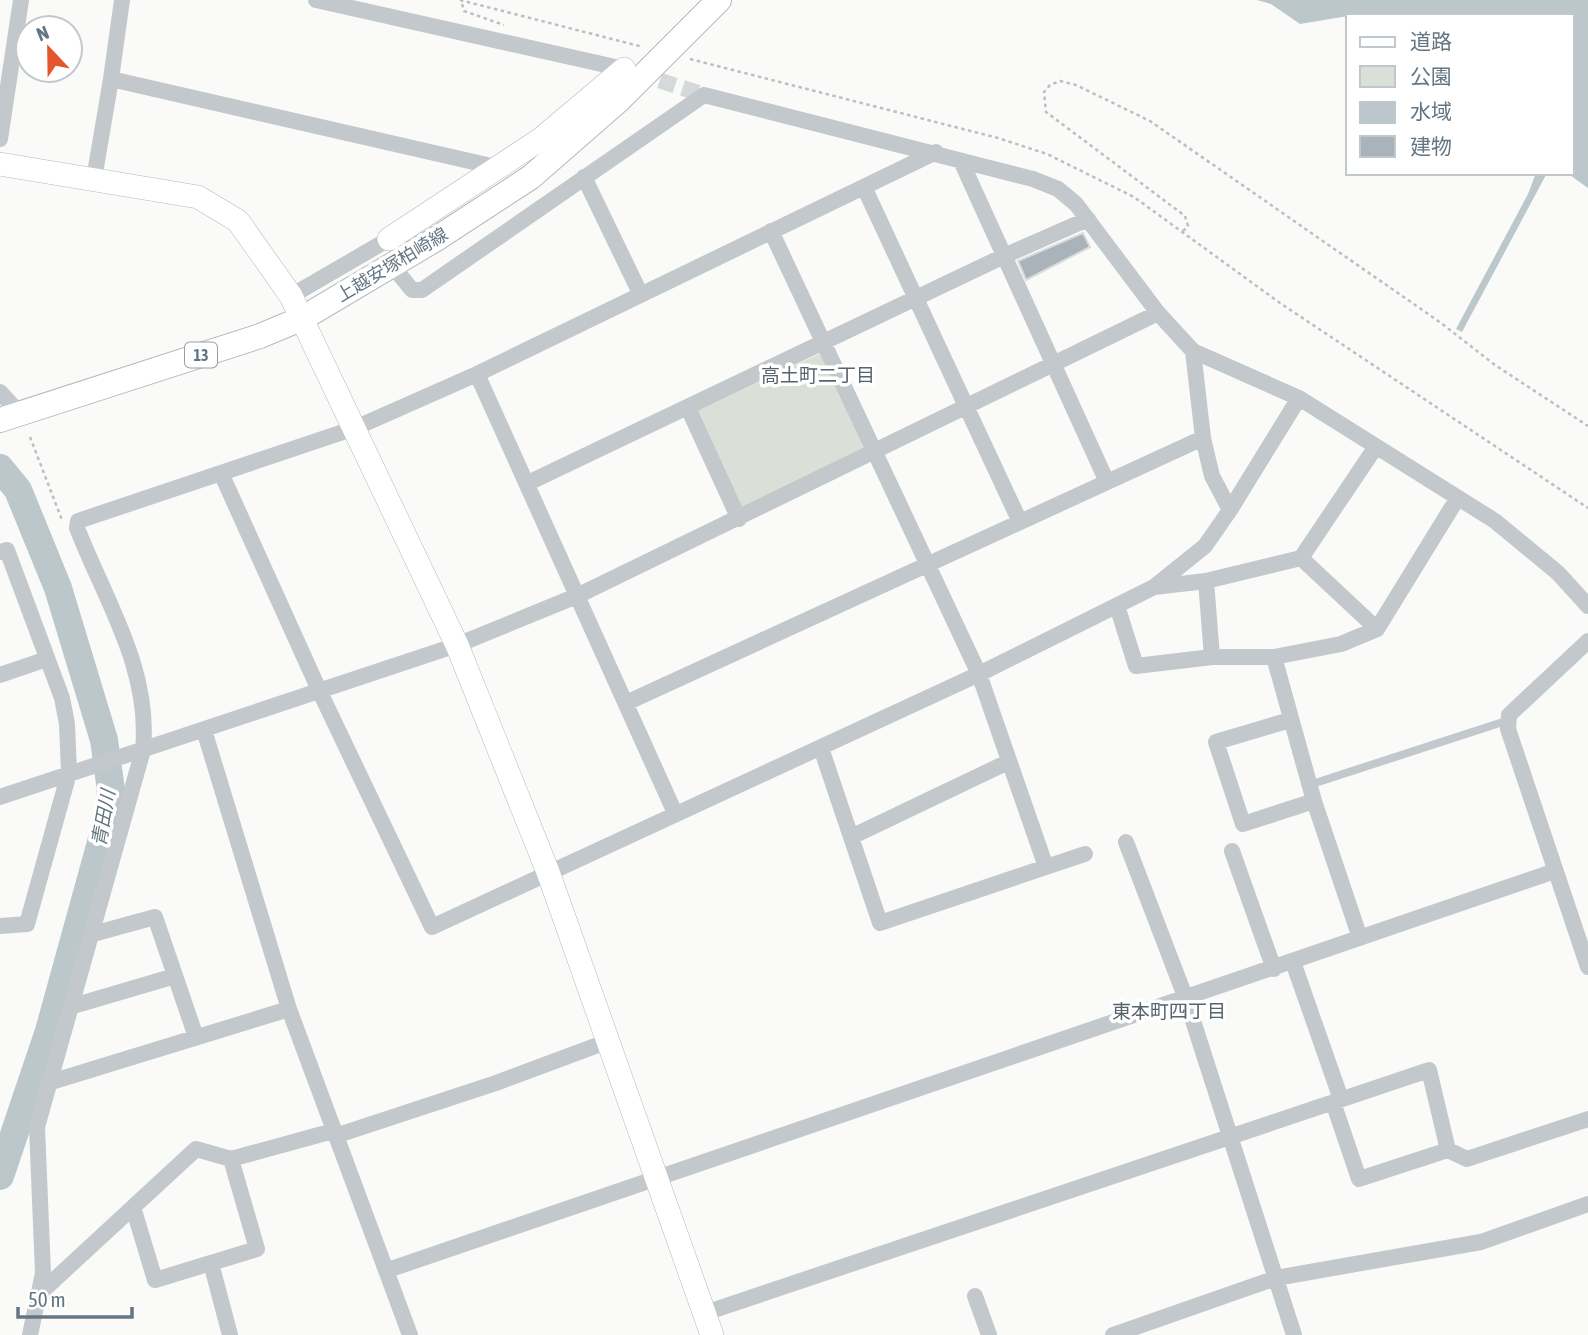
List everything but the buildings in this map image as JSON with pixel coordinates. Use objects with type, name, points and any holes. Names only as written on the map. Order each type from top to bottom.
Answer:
[{"type":"main road","name":"上越安塚柏崎線","points":[[10,417],[248,340],[303,318],[436,239],[531,177],[666,55],[719,0]]},
{"type":"street","points":[[0,139],[21,0]]},
{"type":"street","points":[[94,179],[122,0]]},
{"type":"street","points":[[316,0],[624,69]]},
{"type":"street","points":[[290,296],[389,239],[500,169],[562,122],[624,69]]},
{"type":"street","points":[[111,79],[500,169]]},
{"type":"street","points":[[391,264],[412,290],[422,290],[704,95],[936,152],[1058,188],[1088,219],[1158,313],[1193,351],[1298,398],[1521,540],[1588,606]]},
{"type":"street","points":[[30,1335],[43,1273],[43,1218],[37,1127],[93,934],[138,752],[145,705],[114,607],[99,583],[77,528],[78,521],[355,428],[477,374],[936,152]]},
{"type":"street","points":[[961,161],[1107,482]]},
{"type":"street","points":[[0,164],[198,197],[225,211],[253,239],[290,296],[303,318],[457,645],[548,872],[606,1042],[658,1176],[712,1335]]},
{"type":"street","points":[[584,177],[641,295]]},
{"type":"street","points":[[864,187],[1020,522]]},
{"type":"street","points":[[527,483],[1004,256],[1088,219]]},
{"type":"street","points":[[771,230],[978,674],[1046,867]]},
{"type":"street","points":[[0,797],[457,645],[579,595],[1158,313]]},
{"type":"street","points":[[1193,351],[1203,438],[1212,476],[1230,510]]},
{"type":"street","points":[[477,374],[579,595],[675,813]]},
{"type":"street","points":[[0,392],[10,417]]},
{"type":"street","points":[[221,473],[319,691],[432,927],[821,748],[1154,587],[1205,546],[1298,398]]},
{"type":"street","points":[[688,408],[739,519]]},
{"type":"street","points":[[626,703],[1203,438]]},
{"type":"street","points":[[1154,587],[1206,580],[1301,558],[1375,448]]},
{"type":"street","points":[[1117,606],[1136,666],[1212,657],[1274,657],[1341,644],[1377,629],[1457,499]]},
{"type":"street","points":[[0,552],[7,550],[62,698],[76,771],[27,924],[0,926]]},
{"type":"street","points":[[1301,558],[1377,629]]},
{"type":"street","points":[[1206,580],[1212,657]]},
{"type":"street","points":[[1588,641],[1509,715],[1508,729],[1588,967]]},
{"type":"street","points":[[1274,657],[1309,785],[1360,938]]},
{"type":"street","points":[[0,675],[47,659]]},
{"type":"street","points":[[1290,720],[1216,742],[1243,824],[1314,801]]},
{"type":"street","points":[[204,730],[289,1009],[410,1335]]},
{"type":"street","points":[[821,748],[880,923],[1085,854]]},
{"type":"street","points":[[851,838],[1009,762]]},
{"type":"street","points":[[1126,842],[1186,999],[1294,1335]]},
{"type":"street","points":[[1232,851],[1274,969]]},
{"type":"street","points":[[388,1270],[1555,871]]},
{"type":"street","points":[[93,934],[155,917],[196,1037]]},
{"type":"street","points":[[1293,962],[1359,1179],[1448,1150],[1467,1159],[1588,1119]]},
{"type":"street","points":[[74,1006],[175,975]]},
{"type":"street","points":[[51,1082],[289,1009]]},
{"type":"street","points":[[39,1294],[196,1149],[231,1159],[334,1133],[496,1083],[606,1042]]},
{"type":"street","points":[[705,1313],[1429,1070],[1448,1150]]},
{"type":"street","points":[[132,1207],[155,1280],[257,1249],[231,1159]]},
{"type":"street","points":[[1113,1335],[1276,1278],[1481,1242],[1588,1204]]},
{"type":"street","points":[[211,1263],[230,1335]]},
{"type":"street","points":[[975,1296],[989,1335]]},
{"type":"lane","points":[[1309,785],[1509,720]]},
{"type":"path","points":[[460,0],[601,34],[666,55],[708,62],[939,121],[1047,154],[1134,197],[1280,303],[1588,508]]},
{"type":"path","points":[[1183,232],[1188,226],[1185,216],[1046,112],[1044,92],[1050,85],[1060,81],[1076,85],[1150,121],[1441,323],[1496,365],[1588,426]]},
{"type":"path","points":[[30,437],[64,524],[77,528]]},
{"type":"green space","points":[[821,353],[869,452],[742,510],[697,411]]},
{"type":"water","points":[[1257,0],[1588,0],[1588,188],[1570,175],[1574,175],[1574,14],[1346,14],[1346,16],[1300,24],[1271,4]]},
{"type":"water","points":[[1535,175],[1546,175],[1462,332],[1456,329],[1528,194]]},
{"type":"waterway","name":"青田川","points":[[0,468],[18,490],[58,588],[104,740],[111,790],[105,828],[49,1031],[0,1176]]},
{"type":"tunnel","points":[[637,73],[704,95]]},
{"type":"district","name":"高土町二丁目","points":[[818,375]]},
{"type":"district","name":"東本町四丁目","points":[[1169,1011]]}]
